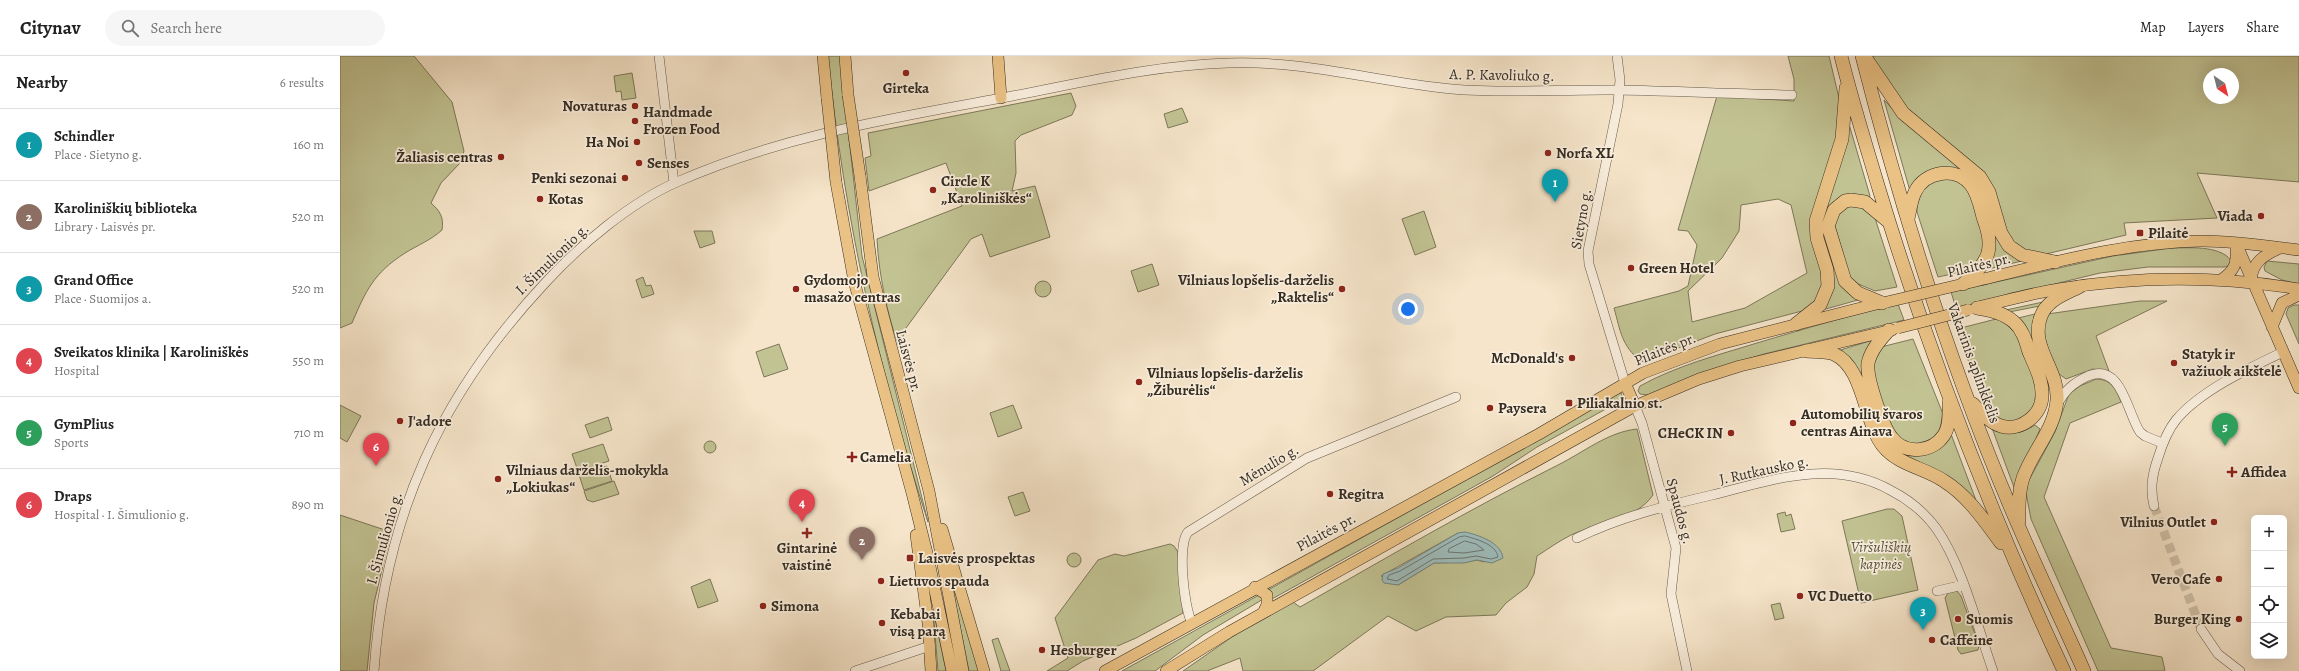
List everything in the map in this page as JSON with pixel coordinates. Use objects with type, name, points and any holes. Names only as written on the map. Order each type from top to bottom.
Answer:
[{"type":"highway","points":[[1841,56],[1846,78],[1889,222],[1950,399],[2013,558],[2064,671]]},
{"type":"highway","points":[[1863,56],[1903,113],[1980,177],[1989,192],[2001,233],[2009,246],[2022,255],[2055,262]]},
{"type":"highway","name":"Vakarinis aplinkkelis","points":[[1863,56],[1908,221],[1969,400],[2018,527],[2084,671]]},
{"type":"highway","points":[[1796,324],[1820,305],[1828,286],[1827,270],[1817,238],[1816,221],[1842,139],[1846,78]]},
{"type":"highway","points":[[1908,221],[1915,192],[1928,177],[1935,174],[1950,173],[1958,175],[1970,184],[1977,198],[1986,227],[1989,246],[1985,261],[1961,284]]},
{"type":"highway","points":[[1885,302],[1858,293],[1845,281],[1828,226],[1834,210],[1845,201],[1851,200],[1865,202],[1889,222]]},
{"type":"highway","points":[[2018,527],[2019,497],[2023,479],[2048,429],[2056,406],[2057,388],[2053,374],[2038,341],[2039,324],[2044,310],[2051,302],[2079,287]]},
{"type":"highway","points":[[1969,400],[1987,418],[2001,426],[2012,428],[2030,419],[2041,406],[2042,397],[2040,378],[2020,329],[2004,315],[1973,309]]},
{"type":"highway","points":[[1894,329],[1871,354],[1868,368],[1869,382],[1892,438],[1909,449],[1917,450],[1932,447],[1944,434],[1948,426],[1950,399]]},
{"type":"highway","points":[[1806,351],[1833,354],[1846,364],[1855,377],[1876,436],[1886,450],[1900,460],[1943,480],[1958,491],[1977,511],[2013,558]]},
{"type":"main road","points":[[822,56],[836,182],[854,281],[912,493],[928,557],[952,671]]},
{"type":"main road","name":"Laisvės pr.","points":[[845,56],[848,95],[872,271],[880,310],[929,491],[963,671]]},
{"type":"main road","points":[[998,56],[1000,98]]},
{"type":"main road","name":"Pilaitės pr.","points":[[1105,671],[1255,587],[1539,434],[1625,383],[1655,367],[1706,349],[1796,324],[1885,302],[2055,262],[2136,246],[2202,241],[2299,250]]},
{"type":"main road","points":[[2221,280],[2235,268],[2236,243]]},
{"type":"main road","points":[[2236,243],[2251,282],[2299,388]]},
{"type":"main road","points":[[2251,282],[2251,272],[2256,263],[2281,248]]},
{"type":"main road","points":[[1166,671],[1196,651],[1263,613],[1635,406],[1699,379],[1740,366],[2044,292],[2126,281],[2221,280],[2251,282],[2299,289]]},
{"type":"main road","points":[[2272,327],[2282,303],[2299,295]]},
{"type":"main road","points":[[1625,383],[1635,406]]},
{"type":"main road","points":[[929,491],[984,671]]},
{"type":"main road","points":[[912,493],[930,646],[931,671]]},
{"type":"main road","points":[[1255,587],[1267,595],[1267,605],[1263,613]]},
{"type":"street","points":[[659,56],[674,183]]},
{"type":"street","name":"Sietyno g.","points":[[1617,56],[1619,90],[1588,251],[1589,264],[1625,383]]},
{"type":"street","name":"A. P. Kavoliuko g.","points":[[1000,98],[1120,76],[1199,64],[1233,62],[1284,65],[1455,89],[1509,92],[1619,90],[1792,96]]},
{"type":"street","name":"I. Šimulionio g.","points":[[374,671],[382,602],[401,522],[416,478],[439,427],[469,376],[514,316],[572,255],[608,226],[674,183],[769,147],[837,129],[1000,98]]},
{"type":"street","points":[[2154,506],[2151,483],[2162,443],[2176,420],[2194,403],[2223,384],[2283,352]]},
{"type":"street","points":[[2053,374],[2063,382],[2075,382],[2096,374],[2107,375],[2112,378],[2120,388],[2140,432],[2145,436],[2162,443]]},
{"type":"street","points":[[2056,406],[2065,392],[2075,382]]},
{"type":"street","name":"Mėnulio g.","points":[[1192,623],[1188,616],[1182,541],[1188,532],[1307,458],[1456,397]]},
{"type":"street","name":"Spaudos g.","points":[[1635,406],[1642,423],[1676,548],[1671,594],[1687,671]]},
{"type":"street","name":"J. Rutkausko g.","points":[[1577,538],[1620,520],[1665,506],[1806,473],[1828,472],[1856,476],[1885,487],[1918,509],[1943,539],[1963,585],[1993,671]]},
{"type":"street","points":[[1937,591],[1963,585]]},
{"type":"street","points":[[2201,629],[2222,658],[2240,671]]},
{"type":"street","points":[[855,671],[930,646]]},
{"type":"green space","points":[[340,56],[414,56],[452,102],[464,151],[460,163],[441,183],[431,203],[441,215],[442,230],[429,240],[394,260],[378,275],[362,301],[352,323],[340,328]]},
{"type":"green space","points":[[828,56],[840,56],[862,256],[928,522],[894,407],[865,292],[843,176]]},
{"type":"green space","points":[[1788,56],[1829,56],[1839,98],[1838,136],[1816,203],[1823,281],[1817,299],[1802,311],[1715,334],[1641,362],[1634,356],[1623,338],[1614,308],[1679,291],[1688,286],[1697,245],[1688,231],[1678,230],[1717,96],[1794,101],[1794,79]],"holes":[[[1778,199],[1791,205],[1807,273],[1745,308],[1692,322],[1688,291],[1722,258],[1739,231],[1741,205]]]},
{"type":"green space","points":[[1873,56],[2299,56],[2299,182],[2197,173],[2217,218],[2124,223],[2126,235],[2046,254],[2031,255],[2008,238],[1991,185],[1905,108],[1876,65]]},
{"type":"green space","points":[[632,73],[636,98],[622,100],[621,91],[616,92],[614,76]]},
{"type":"green space","points":[[1071,93],[1076,106],[1072,115],[1021,135],[1015,141],[1016,173],[1012,191],[1035,186],[1050,237],[990,257],[982,234],[971,239],[906,328],[899,348],[884,294],[877,239],[962,206],[946,163],[869,191],[865,158],[871,156],[868,133]]},
{"type":"green space","points":[[1884,100],[1908,125],[1971,174],[2022,261],[1984,270],[1993,252],[1960,171],[1910,191]]},
{"type":"green space","points":[[1182,108],[1188,122],[1168,128],[1164,114]]},
{"type":"green space","points":[[1849,124],[1870,196],[1869,198],[1854,194],[1823,228],[1840,282],[1858,300],[1822,310],[1827,253],[1820,225]]},
{"type":"green space","points":[[1943,177],[1961,183],[1971,196],[1976,207],[1983,242],[1982,252],[1979,259],[1975,263],[1966,269],[1938,277],[1917,212],[1917,205],[1923,188]]},
{"type":"green space","points":[[1859,205],[1875,218],[1897,287],[1875,291],[1851,281],[1833,219],[1846,206]]},
{"type":"green space","points":[[1424,211],[1436,247],[1415,255],[1402,219]]},
{"type":"green space","points":[[694,231],[712,231],[715,243],[700,248]]},
{"type":"green space","points":[[2172,248],[2203,248],[2219,252],[2231,260],[2230,265],[2225,267],[2148,267],[2100,273],[1956,308],[1951,292],[2113,256]]},
{"type":"green space","points":[[2267,261],[2299,264],[2299,284],[2282,280],[2265,271],[2264,267]]},
{"type":"green space","points":[[1152,264],[1159,285],[1138,292],[1131,271]]},
{"type":"green space","points":[[643,277],[646,286],[651,285],[654,294],[642,298],[636,280]]},
{"type":"green space","points":[[1043,281],[1050,286],[1051,289],[1046,296],[1043,297],[1036,292],[1035,289],[1040,282]]},
{"type":"green space","points":[[2140,301],[2167,301],[2096,336],[2109,371],[2093,369],[2066,379],[2055,371],[2043,332],[2047,314]]},
{"type":"green space","points":[[2043,302],[2040,306],[2009,312],[2006,310]]},
{"type":"green space","points":[[1898,304],[1904,320],[1764,354],[1705,372],[1648,395],[1640,394],[1638,391],[1640,386],[1654,379],[1697,362],[1827,322]]},
{"type":"green space","points":[[2294,305],[2299,305],[2299,344],[2286,314],[2288,308]]},
{"type":"green space","points":[[2035,314],[2035,347],[2034,348],[2018,318]]},
{"type":"green space","points":[[2000,318],[2017,335],[2036,383],[2037,402],[2029,415],[2012,423],[1995,419],[1985,407],[1957,329]]},
{"type":"green space","points":[[1913,339],[1943,414],[1942,425],[1938,435],[1932,440],[1919,445],[1906,443],[1899,438],[1893,429],[1881,404],[1874,377],[1873,365],[1874,357],[1881,347]]},
{"type":"green space","points":[[1873,340],[1864,359],[1903,453],[1911,455],[1925,455],[1931,453],[1942,446],[1951,434],[1977,503],[1896,452],[1837,351]]},
{"type":"green space","points":[[779,344],[788,369],[764,377],[756,352]]},
{"type":"green space","points":[[2096,379],[2101,379],[2109,383],[2117,393],[2121,402],[2070,423],[2044,497],[2111,648],[2162,657],[2165,671],[2098,671],[2031,519],[2026,493],[2028,482],[2055,432],[2069,394],[2080,386]]},
{"type":"green space","points":[[1617,392],[1621,393],[1623,398],[1613,405],[1537,447],[1493,476],[1272,599],[1268,590],[1550,433]]},
{"type":"green space","points":[[340,405],[361,416],[347,442],[340,438]]},
{"type":"green space","points":[[1013,405],[1022,428],[998,437],[990,413]]},
{"type":"green space","points":[[608,417],[612,430],[590,438],[585,425]]},
{"type":"green space","points":[[2035,425],[2040,429],[2015,490],[1992,428],[1998,431],[2014,433]]},
{"type":"green space","points":[[1637,429],[1653,495],[1637,510],[1615,520],[1571,535],[1537,556],[1534,574],[1527,587],[1506,603],[1496,615],[1446,617],[1416,631],[1388,616],[1313,671],[1243,671],[1240,658],[1207,671],[1183,671],[1245,628],[1293,602],[1300,607],[1428,534],[1568,460],[1596,443],[1626,431]],"holes":[[[1458,533],[1484,562],[1477,560],[1434,563],[1398,585],[1381,576]]]},
{"type":"green space","points":[[708,441],[712,441],[716,447],[712,453],[708,453],[704,449],[704,445]]},
{"type":"green space","points":[[603,444],[609,461],[578,471],[572,454]]},
{"type":"green space","points":[[607,466],[612,481],[584,490],[579,475]]},
{"type":"green space","points":[[614,481],[619,494],[593,502],[587,500],[584,491]]},
{"type":"green space","points":[[1023,492],[1030,511],[1015,516],[1008,497]]},
{"type":"green space","name":"Viršuliškių kapinės","points":[[1887,509],[1894,509],[1902,516],[1918,590],[1861,603],[1842,521]]},
{"type":"green space","points":[[1785,512],[1786,516],[1791,514],[1795,529],[1781,532],[1777,514]]},
{"type":"green space","points":[[340,515],[391,532],[374,603],[367,671],[340,671]]},
{"type":"green space","points":[[1170,544],[1174,546],[1178,552],[1183,613],[1136,638],[1083,661],[1067,671],[1047,671],[1068,658],[1055,618],[1098,560],[1115,554],[1124,556]]},
{"type":"green space","points":[[1071,553],[1077,553],[1081,557],[1081,563],[1077,567],[1071,567],[1067,563],[1067,557]]},
{"type":"green space","points":[[947,562],[979,671],[969,671]]},
{"type":"green space","points":[[710,579],[718,601],[698,608],[691,587]]},
{"type":"green space","points":[[1957,591],[1961,596],[1979,645],[1978,650],[1961,654],[1958,650],[1945,598],[1948,593]]},
{"type":"green space","points":[[1259,595],[1262,599],[1260,601],[1203,635],[1155,671],[1122,671]]},
{"type":"green space","points":[[1780,603],[1784,618],[1775,620],[1771,605]]},
{"type":"green space","points":[[933,609],[946,671],[938,671]]},
{"type":"green space","points":[[998,638],[1010,671],[1001,671],[992,640]]},
{"type":"water","points":[[1465,532],[1482,537],[1494,544],[1501,552],[1503,558],[1492,563],[1477,560],[1464,563],[1434,563],[1398,585],[1384,583],[1382,580],[1383,574],[1398,568],[1458,533]]},
{"type":"tunnel","points":[[2154,506],[2201,629]]},
{"type":"place","name":"Girteka","points":[[906,73]]},
{"type":"place","name":"Novaturas","points":[[635,106]]},
{"type":"place","name":"Handmade Frozen Food","points":[[635,121]]},
{"type":"place","name":"Ha Noi","points":[[637,142]]},
{"type":"place","name":"Norfa XL","points":[[1548,153]]},
{"type":"place","name":"Žaliasis centras","points":[[501,157]]},
{"type":"place","name":"Senses","points":[[639,163]]},
{"type":"place","name":"Penki sezonai","points":[[625,178]]},
{"type":"place","name":"Circle K „Karoliniškės“","points":[[933,190]]},
{"type":"place","name":"Kotas","points":[[540,199]]},
{"type":"place","name":"Schindler","points":[[1555,202]]},
{"type":"place","name":"Viada","points":[[2261,216]]},
{"type":"place","name":"Pilaitė","points":[[2140,233]]},
{"type":"place","name":"Green Hotel","points":[[1631,268]]},
{"type":"place","name":"Gydomojo masažo centras","points":[[796,289]]},
{"type":"place","name":"Vilniaus lopšelis-darželis „Raktelis“","points":[[1342,289]]},
{"type":"place","name":"McDonald's","points":[[1572,358]]},
{"type":"place","name":"Statyk ir važiuok aikštelė","points":[[2174,363]]},
{"type":"place","name":"Vilniaus lopšelis-darželis „Žiburėlis“","points":[[1139,382]]},
{"type":"place","name":"Piliakalnio st.","points":[[1569,403]]},
{"type":"place","name":"Paysera","points":[[1490,408]]},
{"type":"place","name":"J'adore","points":[[400,421]]},
{"type":"place","name":"Automobilių švaros centras Ainava","points":[[1793,423]]},
{"type":"place","name":"CHeCK IN","points":[[1731,433]]},
{"type":"place","name":"GymPlius","points":[[2225,446]]},
{"type":"place","name":"Camelia","points":[[852,457]]},
{"type":"place","name":"Draps","points":[[376,466]]},
{"type":"place","name":"Affidea","points":[[2232,472]]},
{"type":"place","name":"Vilniaus darželis-mokykla „Lokiukas“","points":[[498,479]]},
{"type":"place","name":"Regitra","points":[[1330,494]]},
{"type":"place","name":"Sveikatos klinika | Karoliniškės","points":[[802,522]]},
{"type":"place","name":"Vilnius Outlet","points":[[2214,522]]},
{"type":"place","name":"Gintarinė vaistinė","points":[[807,533]]},
{"type":"place","name":"Laisvės prospektas","points":[[910,558]]},
{"type":"place","name":"Karoliniškių biblioteka","points":[[862,560]]},
{"type":"place","name":"Vero Cafe","points":[[2219,579]]},
{"type":"place","name":"Lietuvos spauda","points":[[881,581]]},
{"type":"place","name":"VC Duetto","points":[[1800,596]]},
{"type":"place","name":"Simona","points":[[763,606]]},
{"type":"place","name":"Suomis","points":[[1958,619]]},
{"type":"place","name":"Burger King","points":[[2239,619]]},
{"type":"place","name":"Kebabai visą parą","points":[[882,623]]},
{"type":"place","name":"Grand Office","points":[[1923,630]]},
{"type":"place","name":"Caffeine","points":[[1932,640]]},
{"type":"place","name":"Hesburger","points":[[1042,650]]}]
